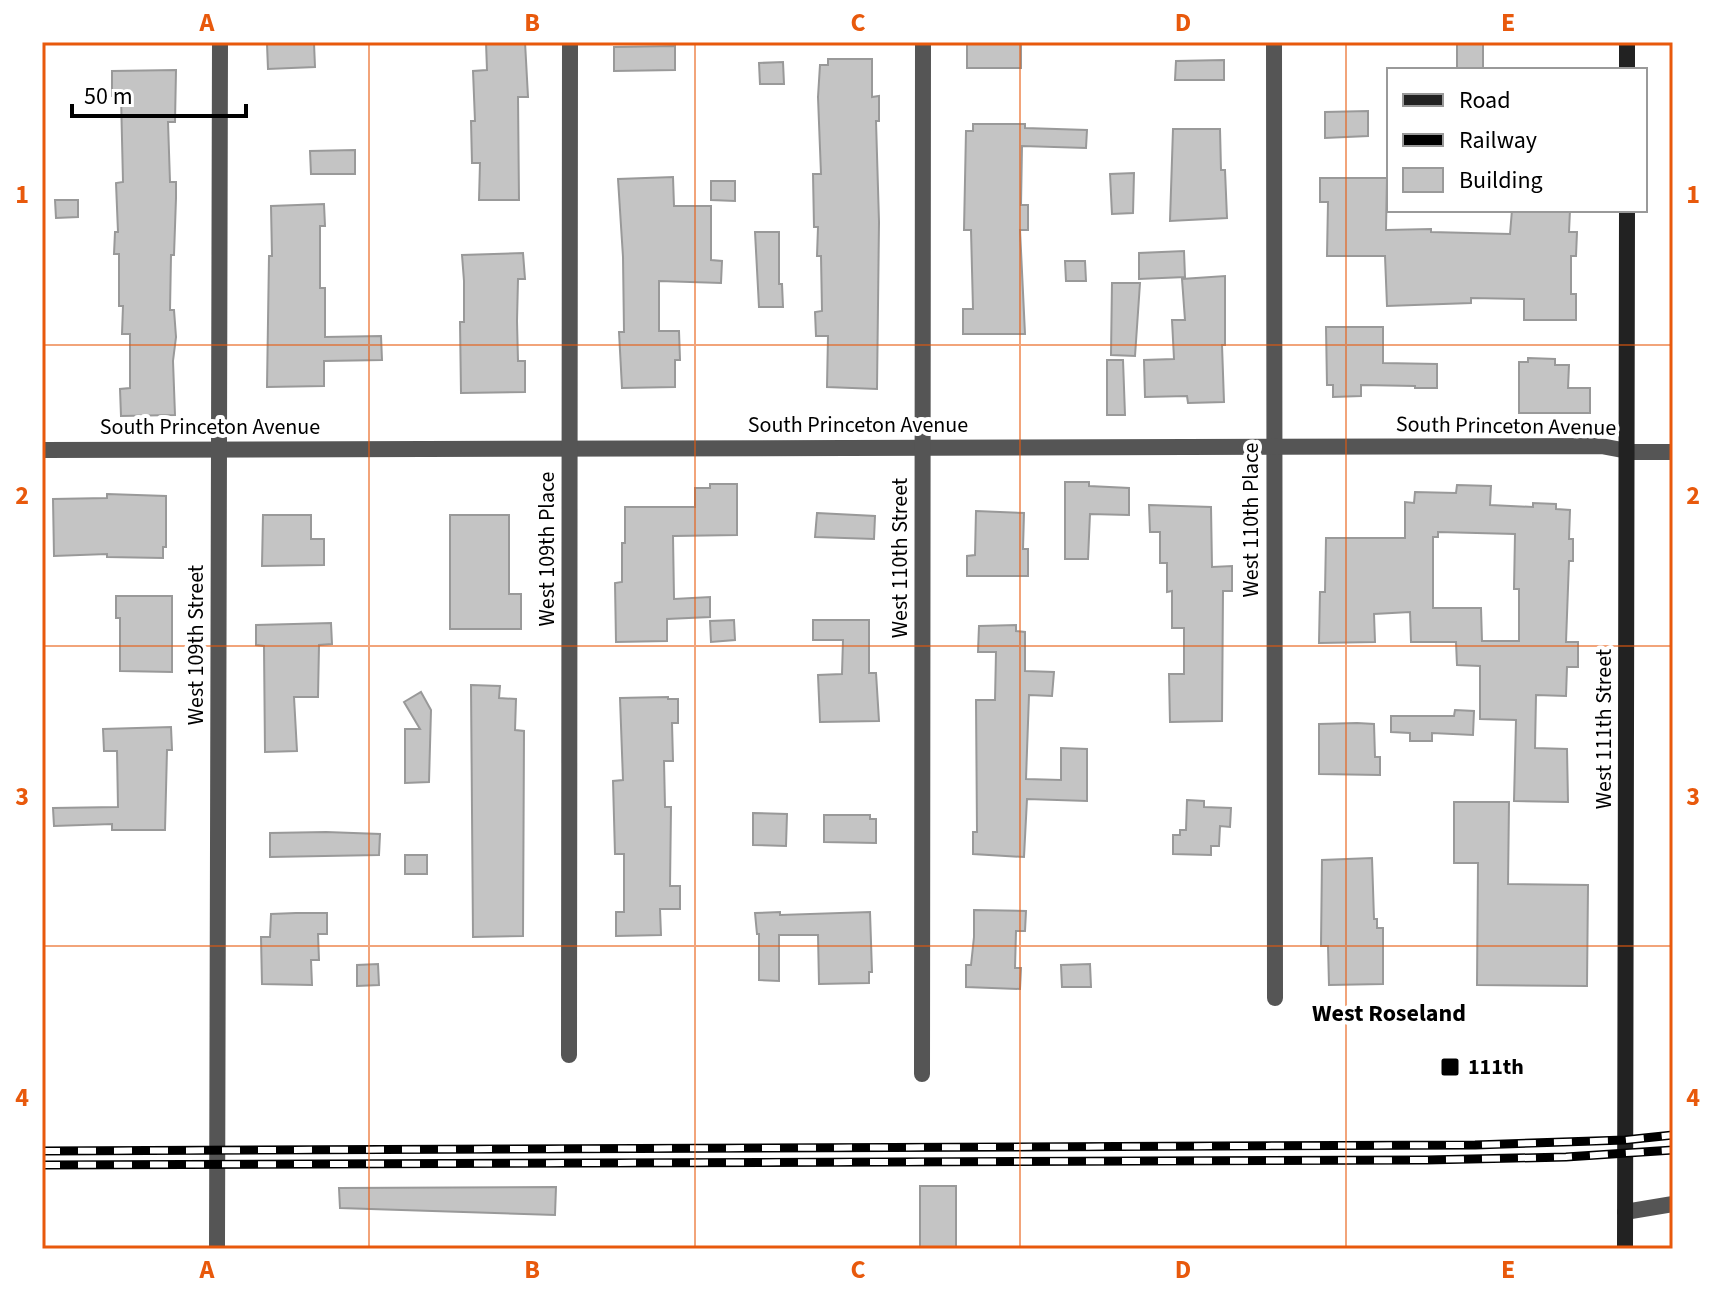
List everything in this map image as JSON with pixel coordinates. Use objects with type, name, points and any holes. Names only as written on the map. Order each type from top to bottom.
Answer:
[{"type":"main road","points":[[1627,42],[1627,68]]},
{"type":"main road","name":"West 111th Street","points":[[1625,1249],[1627,212]]},
{"type":"street","name":"West 109th Street","points":[[217,1249],[220,42]]},
{"type":"street","name":"West 109th Place","points":[[569,1055],[570,42]]},
{"type":"street","name":"West 110th Street","points":[[922,1074],[923,42]]},
{"type":"street","name":"West 110th Place","points":[[1274,42],[1275,998]]},
{"type":"street","name":"South Princeton Avenue","points":[[42,450],[1601,446],[1627,451],[1673,452]]},
{"type":"street","points":[[1625,1212],[1673,1204]]},
{"type":"building","points":[[486,42],[525,42],[528,97],[518,97],[519,200],[479,200],[480,163],[472,163],[471,121],[475,121],[473,71],[487,70]]},
{"type":"building","points":[[967,42],[1021,42],[1021,68],[967,68]]},
{"type":"building","points":[[1457,42],[1483,42],[1483,68],[1457,68]]},
{"type":"building","points":[[314,43],[315,67],[268,69],[267,44]]},
{"type":"building","points":[[675,46],[675,70],[614,71],[614,47]]},
{"type":"building","points":[[828,59],[872,59],[872,97],[879,96],[879,121],[876,121],[879,222],[877,389],[827,387],[828,336],[816,336],[815,312],[822,311],[821,256],[817,256],[818,227],[814,227],[813,174],[821,174],[818,97],[820,65],[828,65]]},
{"type":"building","points":[[1224,60],[1224,80],[1175,80],[1176,61]]},
{"type":"building","points":[[783,62],[784,84],[760,84],[759,63]]},
{"type":"building","points":[[176,70],[175,122],[168,122],[170,182],[176,182],[170,310],[174,310],[176,337],[173,361],[175,415],[121,416],[120,389],[130,388],[130,334],[122,334],[119,254],[114,254],[115,232],[118,232],[116,183],[123,182],[121,96],[112,96],[112,71]]},
{"type":"building","points":[[1368,111],[1368,136],[1325,138],[1325,112]]},
{"type":"building","points":[[973,124],[1025,124],[1025,128],[1087,130],[1086,148],[1022,146],[1021,205],[1028,205],[1028,230],[1020,230],[1025,334],[963,334],[963,309],[973,309],[971,230],[964,230],[966,131],[973,131]]},
{"type":"building","points":[[1173,129],[1220,129],[1227,218],[1170,221]]},
{"type":"building","points":[[355,150],[355,174],[311,174],[310,151]]},
{"type":"building","points":[[1134,173],[1133,213],[1112,214],[1110,174]]},
{"type":"building","points":[[673,177],[674,206],[711,206],[711,260],[722,261],[721,283],[659,281],[659,331],[679,331],[680,360],[675,360],[675,387],[622,388],[619,332],[624,332],[623,257],[618,179]]},
{"type":"building","points":[[1320,178],[1387,178],[1386,230],[1431,229],[1431,232],[1510,234],[1512,212],[1570,212],[1569,232],[1577,232],[1576,256],[1571,256],[1571,294],[1576,294],[1576,320],[1524,320],[1524,299],[1471,298],[1471,303],[1387,306],[1385,256],[1327,256],[1328,202],[1320,202]]},
{"type":"building","points":[[711,181],[735,181],[735,201],[711,200]]},
{"type":"building","points":[[55,200],[78,200],[78,217],[56,218]]},
{"type":"building","points":[[324,204],[325,226],[320,226],[320,288],[325,288],[325,337],[381,336],[382,360],[324,361],[324,386],[267,387],[271,206]]},
{"type":"building","points":[[755,232],[779,232],[779,284],[782,284],[783,307],[759,307]]},
{"type":"building","points":[[1184,251],[1185,277],[1139,279],[1139,253]]},
{"type":"building","points":[[523,253],[525,279],[518,279],[517,321],[518,361],[525,361],[525,392],[461,393],[460,322],[464,322],[462,255]]},
{"type":"building","points":[[1065,261],[1085,261],[1086,281],[1066,281]]},
{"type":"building","points":[[1225,276],[1225,345],[1222,345],[1224,402],[1188,403],[1187,396],[1145,397],[1144,360],[1174,359],[1172,320],[1185,320],[1182,279]]},
{"type":"building","points":[[1112,283],[1140,283],[1135,356],[1111,355]]},
{"type":"building","points":[[1326,327],[1383,327],[1383,363],[1437,364],[1437,388],[1361,385],[1361,396],[1333,397],[1333,385],[1327,385]]},
{"type":"building","points":[[1528,358],[1555,359],[1555,365],[1569,365],[1568,388],[1590,388],[1590,413],[1519,413],[1519,362],[1528,362]]},
{"type":"building","points":[[1107,360],[1123,360],[1125,415],[1107,415]]},
{"type":"building","points":[[1065,482],[1129,488],[1129,515],[1090,514],[1088,559],[1065,559]]},
{"type":"building","points":[[710,484],[737,484],[737,535],[673,536],[674,599],[710,597],[710,617],[667,619],[667,641],[616,642],[615,583],[622,582],[625,507],[695,507],[695,488],[710,488]]},
{"type":"building","points":[[1457,485],[1491,486],[1490,505],[1533,507],[1533,503],[1556,504],[1556,509],[1570,510],[1569,539],[1573,539],[1573,561],[1569,561],[1566,642],[1578,642],[1578,667],[1567,667],[1566,696],[1536,695],[1535,748],[1567,749],[1568,802],[1514,801],[1516,720],[1480,719],[1480,666],[1457,665],[1456,642],[1411,642],[1410,612],[1374,614],[1375,642],[1319,643],[1320,592],[1325,592],[1326,538],[1405,538],[1405,502],[1414,503],[1415,492],[1456,493]],"holes":[[[1438,532],[1515,534],[1514,589],[1519,589],[1519,641],[1482,641],[1481,608],[1433,608],[1433,537],[1438,537]]]},
{"type":"building","points":[[107,494],[166,496],[166,547],[163,547],[163,558],[107,557],[107,554],[54,556],[53,499],[107,498]]},
{"type":"building","points":[[1149,505],[1211,507],[1212,567],[1232,566],[1232,591],[1223,591],[1222,721],[1170,722],[1169,674],[1184,674],[1184,628],[1172,628],[1172,591],[1167,592],[1167,563],[1160,563],[1160,532],[1150,532]]},
{"type":"building","points":[[976,511],[1024,513],[1023,549],[1028,549],[1028,576],[967,576],[967,556],[975,555]]},
{"type":"building","points":[[817,513],[875,516],[874,539],[815,537]]},
{"type":"building","points":[[263,515],[311,515],[311,539],[324,539],[324,565],[262,566]]},
{"type":"building","points":[[450,515],[509,515],[509,594],[521,594],[521,629],[450,629]]},
{"type":"building","points":[[116,596],[172,596],[172,672],[120,671],[120,618],[116,618]]},
{"type":"building","points":[[734,620],[735,640],[711,642],[710,621]]},
{"type":"building","points":[[813,620],[869,620],[869,673],[876,673],[879,721],[820,722],[818,675],[842,674],[843,640],[813,640]]},
{"type":"building","points":[[331,623],[332,644],[319,645],[318,697],[294,697],[297,751],[265,752],[264,646],[256,645],[256,625]]},
{"type":"building","points":[[1016,625],[1016,631],[1025,632],[1025,671],[1054,672],[1052,696],[1029,695],[1026,779],[1061,780],[1061,748],[1087,749],[1087,801],[1027,799],[1024,857],[973,854],[973,832],[977,832],[976,700],[995,700],[996,652],[978,652],[979,626]]},
{"type":"building","points":[[471,685],[500,686],[499,698],[516,699],[515,730],[524,731],[523,936],[473,937]]},
{"type":"building","points":[[421,692],[431,710],[429,782],[405,783],[405,729],[420,729],[404,702]]},
{"type":"building","points":[[620,698],[678,699],[678,723],[672,723],[673,761],[664,761],[665,807],[671,807],[670,886],[680,886],[680,909],[660,909],[661,935],[616,936],[616,912],[624,912],[624,854],[615,854],[613,781],[623,780]]},
{"type":"building","points":[[1455,710],[1474,711],[1473,735],[1432,733],[1432,741],[1410,741],[1410,733],[1391,732],[1391,716],[1454,716]]},
{"type":"building","points":[[1319,724],[1374,724],[1375,757],[1380,757],[1380,775],[1319,774]]},
{"type":"building","points":[[171,727],[172,750],[167,750],[165,830],[112,830],[112,824],[54,826],[53,808],[118,807],[117,751],[104,751],[103,729]]},
{"type":"building","points":[[1187,800],[1204,801],[1204,807],[1231,808],[1230,827],[1220,826],[1219,846],[1211,846],[1211,855],[1173,854],[1173,835],[1180,835],[1180,830],[1186,830]]},
{"type":"building","points":[[1454,802],[1509,802],[1508,884],[1588,885],[1587,986],[1477,985],[1478,863],[1454,863]]},
{"type":"building","points":[[753,813],[787,814],[786,846],[753,845]]},
{"type":"building","points":[[824,815],[870,815],[870,819],[876,819],[876,843],[824,842]]},
{"type":"building","points":[[270,833],[380,834],[379,855],[270,857]]},
{"type":"building","points":[[405,855],[427,855],[427,874],[405,874]]},
{"type":"building","points":[[1372,858],[1374,919],[1377,919],[1377,928],[1383,928],[1383,984],[1329,985],[1328,946],[1321,946],[1322,860]]},
{"type":"building","points":[[974,910],[1026,911],[1025,931],[1016,931],[1015,968],[1021,968],[1020,989],[966,987],[966,965],[971,965],[974,937]]},
{"type":"building","points":[[780,912],[780,915],[870,912],[872,972],[869,972],[869,983],[819,984],[818,935],[779,935],[779,981],[759,980],[759,934],[755,913]]},
{"type":"building","points":[[327,913],[327,934],[318,934],[319,960],[311,960],[312,985],[262,984],[261,937],[270,937],[271,914]]},
{"type":"building","points":[[378,964],[379,985],[357,986],[357,965]]},
{"type":"building","points":[[1090,964],[1091,987],[1062,987],[1061,965]]},
{"type":"building","points":[[920,1186],[956,1186],[956,1249],[920,1249]]},
{"type":"building","points":[[556,1187],[555,1215],[340,1208],[339,1188]]},
{"type":"railway","points":[[42,1151],[1475,1145],[1625,1140],[1673,1135]]},
{"type":"railway","points":[[42,1165],[1427,1160],[1566,1157],[1673,1150]]},
{"type":"place","name":"111th","points":[[1450,1067]]},
{"type":"district","name":"West Roseland","points":[[1389,1013]]}]
